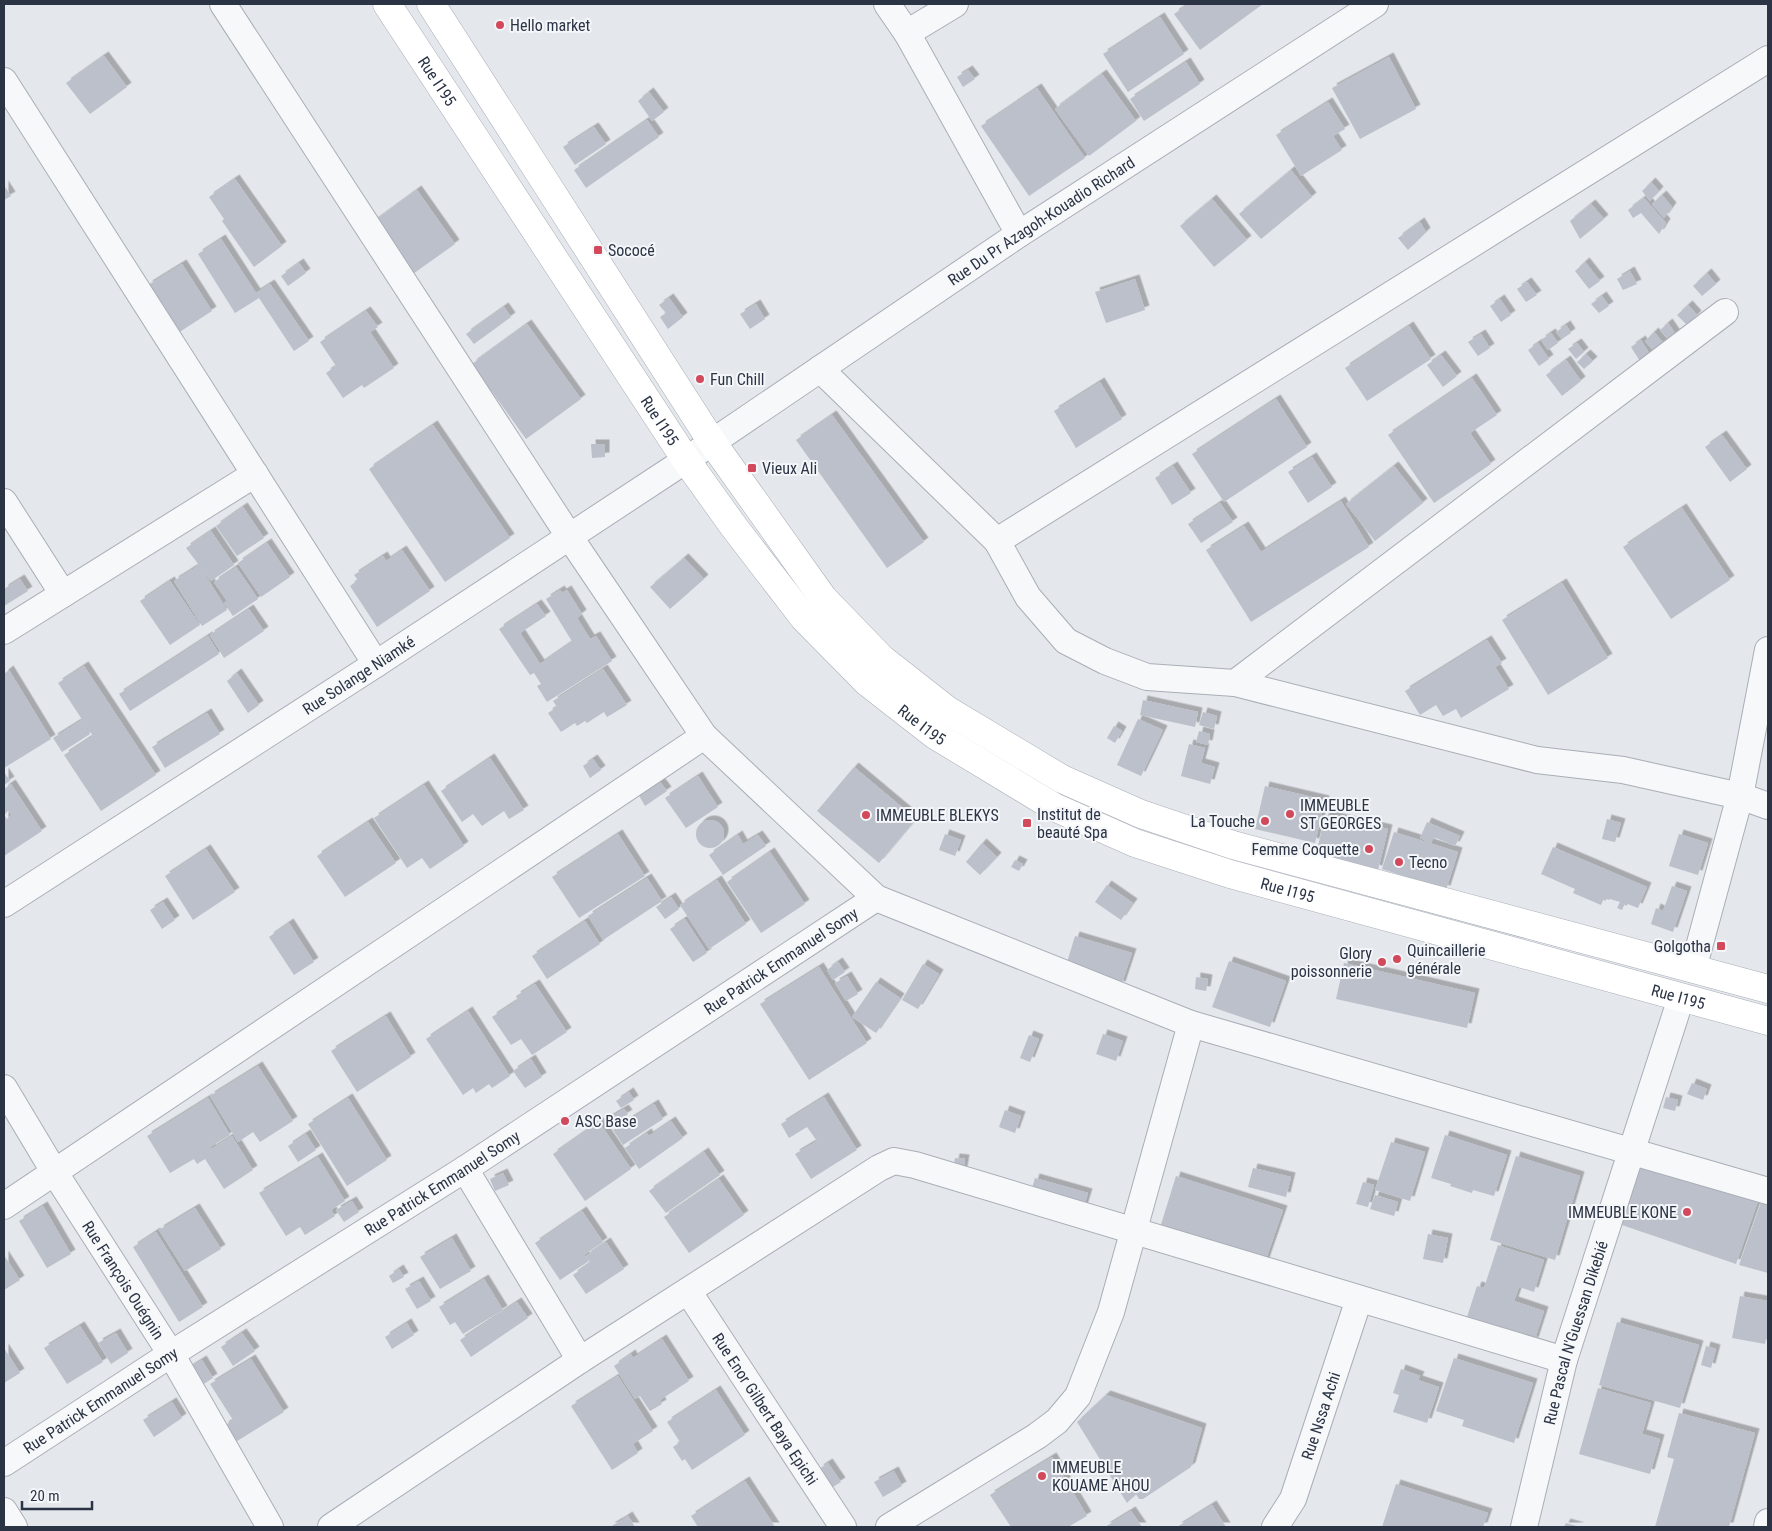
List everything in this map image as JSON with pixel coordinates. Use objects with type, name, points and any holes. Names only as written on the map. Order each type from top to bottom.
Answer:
[{"type":"main road","name":"Rue I195","points":[[387,4],[686,460],[734,527],[804,618],[868,682],[935,735],[1054,807],[1135,843],[1230,874],[1768,1021]]},
{"type":"main road","name":"Rue I195","points":[[431,4],[712,442],[823,598],[882,659],[947,710],[1062,779],[1140,814],[1233,844],[1768,988]]},
{"type":"street","points":[[223,4],[569,536],[704,736],[876,898],[1191,1024],[1768,1191]]},
{"type":"street","points":[[887,4],[907,33],[1019,234]]},
{"type":"street","points":[[907,33],[956,4]]},
{"type":"street","name":"Rue Du Pr Azagoh-Kouadio Richard","points":[[712,442],[1019,234],[1376,4]]},
{"type":"street","points":[[997,540],[1768,59]]},
{"type":"street","points":[[4,81],[376,664]]},
{"type":"street","points":[[1235,683],[1725,312]]},
{"type":"street","points":[[820,369],[997,540],[1028,597],[1066,641],[1106,661],[1147,678],[1235,683],[1537,760],[1624,770],[1740,796],[1768,806]]},
{"type":"street","name":"Rue Solange Niamké","points":[[4,904],[376,664],[712,442]]},
{"type":"street","points":[[4,632],[255,474]]},
{"type":"street","points":[[4,502],[63,594]]},
{"type":"street","points":[[1693,969],[1740,796],[1768,650]]},
{"type":"street","points":[[4,1206],[704,736]]},
{"type":"street","name":"Rue Patrick Emmanuel Somy","points":[[4,1463],[171,1354],[465,1169],[876,898]]},
{"type":"street","name":"Rue Pascal N'Guessan Dikebié","points":[[1524,1527],[1564,1360],[1681,998]]},
{"type":"street","points":[[889,1527],[1037,1436],[1057,1421],[1078,1396],[1111,1312],[1191,1024]]},
{"type":"street","name":"Rue François Ouégnin","points":[[4,1088],[171,1354],[270,1527]]},
{"type":"street","points":[[331,1527],[580,1360],[879,1168],[894,1161],[914,1165],[1564,1360]]},
{"type":"street","points":[[465,1169],[580,1360]]},
{"type":"street","name":"Rue Enor Gilbert Baya Epichi","points":[[688,1291],[843,1527]]},
{"type":"street","name":"Rue Nssa Achi","points":[[1274,1527],[1293,1499],[1359,1299]]},
{"type":"street","points":[[4,1511],[14,1527]]},
{"type":"street","points":[[1767,1527],[1768,1522]]},
{"type":"building","points":[[1188,4],[1263,4],[1200,50],[1174,14]]},
{"type":"building","points":[[1160,17],[1184,54],[1128,92],[1103,54]]},
{"type":"building","points":[[104,56],[127,87],[90,114],[66,83]]},
{"type":"building","points":[[1389,57],[1416,109],[1360,139],[1332,88]]},
{"type":"building","points":[[1186,62],[1200,84],[1144,121],[1130,99]]},
{"type":"building","points":[[968,70],[975,79],[963,87],[957,77]]},
{"type":"building","points":[[1102,74],[1136,121],[1089,156],[1055,109]]},
{"type":"building","points":[[1037,88],[1085,158],[1029,196],[981,126]]},
{"type":"building","points":[[649,92],[664,112],[652,121],[638,101]]},
{"type":"building","points":[[1328,102],[1345,129],[1333,136],[1342,150],[1301,176],[1276,135]]},
{"type":"building","points":[[647,120],[659,137],[586,188],[574,170]]},
{"type":"building","points":[[594,127],[606,144],[575,165],[563,147]]},
{"type":"building","points":[[1291,170],[1312,197],[1261,239],[1239,214]]},
{"type":"building","points":[[235,179],[282,246],[254,267],[222,221],[224,219],[209,197]]},
{"type":"building","points":[[1651,182],[1659,191],[1650,201],[1642,191]]},
{"type":"building","points":[[4,185],[11,196],[4,200]]},
{"type":"building","points":[[417,190],[455,244],[410,276],[372,223]]},
{"type":"building","points":[[1662,195],[1672,207],[1664,218],[1652,204]]},
{"type":"building","points":[[1644,198],[1666,223],[1659,234],[1641,213],[1633,218],[1628,210]]},
{"type":"building","points":[[1212,199],[1247,240],[1214,267],[1180,226]]},
{"type":"building","points":[[1591,204],[1604,219],[1580,239],[1570,221]]},
{"type":"building","points":[[1420,222],[1426,232],[1408,250],[1398,238]]},
{"type":"building","points":[[221,239],[256,293],[270,284],[309,341],[294,351],[259,298],[235,313],[198,254]]},
{"type":"building","points":[[1585,262],[1600,281],[1589,289],[1575,271]]},
{"type":"building","points":[[299,263],[306,273],[288,286],[281,276]]},
{"type":"building","points":[[182,264],[212,311],[178,333],[148,285]]},
{"type":"building","points":[[1630,271],[1637,284],[1623,290],[1617,279]]},
{"type":"building","points":[[1707,273],[1716,284],[1702,296],[1693,286]]},
{"type":"building","points":[[1135,279],[1145,310],[1106,323],[1095,292]]},
{"type":"building","points":[[1527,282],[1537,295],[1526,302],[1517,289]]},
{"type":"building","points":[[1602,296],[1609,306],[1599,313],[1591,304]]},
{"type":"building","points":[[669,298],[683,317],[668,329],[660,317],[666,313],[659,305]]},
{"type":"building","points":[[1500,299],[1511,315],[1501,322],[1490,306]]},
{"type":"building","points":[[756,304],[765,319],[750,329],[740,314]]},
{"type":"building","points":[[1688,305],[1697,315],[1687,325],[1677,315]]},
{"type":"building","points":[[504,307],[511,317],[474,344],[466,334]]},
{"type":"building","points":[[366,311],[378,327],[370,332],[394,368],[364,388],[362,385],[343,398],[326,373],[336,366],[320,342]]},
{"type":"building","points":[[1668,323],[1679,339],[1673,345],[1660,330]]},
{"type":"building","points":[[527,324],[581,399],[526,439],[472,364]]},
{"type":"building","points":[[1566,325],[1571,333],[1562,339],[1556,332]]},
{"type":"building","points":[[1409,326],[1431,359],[1367,401],[1345,368]]},
{"type":"building","points":[[1654,332],[1664,344],[1656,354],[1645,341]]},
{"type":"building","points":[[1551,333],[1558,343],[1548,350],[1541,340]]},
{"type":"building","points":[[1481,334],[1490,348],[1478,356],[1468,342]]},
{"type":"building","points":[[1641,340],[1652,358],[1643,366],[1631,347]]},
{"type":"building","points":[[1538,343],[1549,359],[1539,366],[1528,350]]},
{"type":"building","points":[[1577,343],[1584,352],[1576,359],[1568,349]]},
{"type":"building","points":[[1586,354],[1593,361],[1584,369],[1577,362]]},
{"type":"building","points":[[1441,355],[1457,376],[1443,387],[1427,365]]},
{"type":"building","points":[[1566,360],[1581,381],[1562,396],[1546,375]]},
{"type":"building","points":[[1472,378],[1497,415],[1470,433],[1491,464],[1434,503],[1388,435]]},
{"type":"building","points":[[1100,382],[1122,419],[1076,448],[1054,411]]},
{"type":"building","points":[[1276,399],[1307,447],[1224,502],[1192,454]]},
{"type":"building","points":[[832,415],[924,542],[887,568],[796,440]]},
{"type":"building","points":[[433,425],[510,538],[445,582],[369,469]]},
{"type":"building","points":[[1722,435],[1747,469],[1730,482],[1705,447]]},
{"type":"building","points":[[591,444],[605,444],[605,457],[592,458]]},
{"type":"building","points":[[1312,457],[1332,487],[1308,503],[1288,472]]},
{"type":"building","points":[[1173,466],[1191,493],[1172,505],[1155,478]]},
{"type":"building","points":[[1394,466],[1423,503],[1375,541],[1346,504]]},
{"type":"building","points":[[1341,501],[1369,547],[1251,622],[1206,550],[1244,526],[1261,552]]},
{"type":"building","points":[[1220,503],[1233,522],[1201,543],[1188,524]]},
{"type":"building","points":[[243,507],[264,538],[237,556],[216,526]]},
{"type":"building","points":[[1682,508],[1730,580],[1671,619],[1623,547]]},
{"type":"building","points":[[211,531],[234,565],[211,581],[186,548]]},
{"type":"building","points":[[267,543],[290,577],[261,597],[238,563]]},
{"type":"building","points":[[402,550],[430,591],[377,627],[350,586],[358,580],[354,575],[383,556],[386,561]]},
{"type":"building","points":[[684,558],[704,579],[670,609],[650,587]]},
{"type":"building","points":[[199,565],[227,610],[202,626],[174,581]]},
{"type":"building","points":[[236,567],[258,599],[233,616],[224,603],[227,601],[214,582]]},
{"type":"building","points":[[20,579],[28,591],[4,606],[4,589]]},
{"type":"building","points":[[170,581],[200,625],[170,645],[140,601]]},
{"type":"building","points":[[1562,583],[1608,658],[1548,695],[1502,620]]},
{"type":"building","points":[[560,590],[562,593],[567,590],[582,614],[577,618],[590,639],[596,636],[612,661],[547,702],[537,686],[541,684],[534,673],[530,675],[499,629],[537,604],[546,616],[520,633],[540,664],[572,642],[576,648],[546,599]]},
{"type":"building","points":[[249,609],[264,631],[224,658],[210,635]]},
{"type":"building","points":[[208,636],[219,654],[130,711],[119,694]]},
{"type":"building","points":[[1487,640],[1502,663],[1495,667],[1509,689],[1461,718],[1456,709],[1443,716],[1436,705],[1420,715],[1405,691]]},
{"type":"building","points":[[84,666],[156,775],[101,811],[64,755],[93,736],[58,683]]},
{"type":"building","points":[[603,669],[627,705],[607,717],[604,712],[587,723],[585,721],[577,726],[575,723],[561,732],[548,713],[557,707],[553,701]]},
{"type":"building","points":[[9,670],[51,739],[4,768],[4,674]]},
{"type":"building","points":[[237,673],[259,705],[248,713],[227,681]]},
{"type":"building","points":[[1143,700],[1198,712],[1195,727],[1140,715]]},
{"type":"building","points":[[1203,712],[1217,716],[1214,729],[1199,725]]},
{"type":"building","points":[[207,713],[220,734],[165,768],[152,747]]},
{"type":"building","points":[[1138,719],[1163,730],[1141,776],[1117,765]]},
{"type":"building","points":[[82,720],[90,734],[62,752],[53,738]]},
{"type":"building","points":[[1114,726],[1122,731],[1115,743],[1107,738]]},
{"type":"building","points":[[1199,731],[1210,734],[1208,745],[1196,742]]},
{"type":"building","points":[[1189,744],[1205,748],[1201,763],[1215,767],[1210,784],[1181,776]]},
{"type":"building","points":[[490,758],[524,810],[509,819],[504,811],[482,826],[473,814],[462,822],[441,791]]},
{"type":"building","points":[[593,759],[601,770],[590,778],[583,766]]},
{"type":"building","name":"IMMEUBLE BLEKYS","points":[[854,767],[916,819],[879,863],[817,811]]},
{"type":"building","points":[[4,772],[10,781],[4,785]]},
{"type":"building","points":[[698,776],[718,807],[686,828],[665,798]]},
{"type":"building","points":[[657,778],[667,791],[645,806],[637,792]]},
{"type":"building","points":[[11,784],[42,831],[4,856],[4,789]],"holes":[[[8,811],[12,815],[7,819],[4,815]]]},
{"type":"building","points":[[424,785],[464,846],[430,869],[422,858],[407,868],[374,818]]},
{"type":"building","name":"IMMEUBLE ST GEORGES","points":[[1265,786],[1325,800],[1315,843],[1255,829]]},
{"type":"building","points":[[1325,815],[1388,829],[1378,870],[1316,855]]},
{"type":"building","points":[[1607,819],[1621,823],[1615,842],[1602,839]]},
{"type":"building","points":[[710,820],[720,824],[724,834],[720,844],[710,848],[700,844],[696,834],[700,824]]},
{"type":"building","points":[[368,822],[396,863],[345,897],[317,856]]},
{"type":"building","points":[[1427,822],[1460,836],[1455,846],[1434,837],[1431,843],[1420,838]]},
{"type":"building","points":[[1394,832],[1458,852],[1446,890],[1382,869]]},
{"type":"building","points":[[618,834],[645,876],[579,918],[552,877]]},
{"type":"building","points":[[945,834],[961,840],[955,856],[939,850]]},
{"type":"building","points":[[1679,834],[1708,843],[1698,875],[1669,866]]},
{"type":"building","points":[[738,835],[743,844],[758,835],[766,846],[723,875],[709,855]]},
{"type":"building","points":[[982,843],[997,857],[980,875],[966,862]]},
{"type":"building","points":[[1553,847],[1647,887],[1638,908],[1625,903],[1622,910],[1617,908],[1620,902],[1604,898],[1601,905],[1573,893],[1575,889],[1541,874]]},
{"type":"building","points":[[206,849],[235,892],[193,920],[165,876]]},
{"type":"building","points":[[770,852],[805,904],[761,933],[727,882]]},
{"type":"building","points":[[1015,860],[1023,864],[1019,871],[1011,867]]},
{"type":"building","points":[[647,878],[662,901],[603,940],[588,916]]},
{"type":"building","points":[[717,880],[746,924],[709,949],[680,905]]},
{"type":"building","points":[[1107,885],[1133,903],[1121,920],[1095,902]]},
{"type":"building","points":[[1672,886],[1687,891],[1673,932],[1651,924],[1656,908],[1663,911]]},
{"type":"building","points":[[671,897],[679,909],[665,919],[656,907]]},
{"type":"building","points":[[163,902],[175,920],[162,929],[150,910]]},
{"type":"building","points":[[685,919],[707,953],[693,962],[670,929]]},
{"type":"building","points":[[585,921],[600,944],[547,979],[532,956]]},
{"type":"building","points":[[289,923],[314,962],[294,975],[269,937]]},
{"type":"building","points":[[1075,936],[1132,953],[1121,986],[1065,969]]},
{"type":"building","points":[[1229,961],[1286,981],[1270,1027],[1212,1007]]},
{"type":"building","points":[[838,962],[845,972],[833,980],[827,970]]},
{"type":"building","points":[[1344,963],[1475,993],[1467,1028],[1336,999]]},
{"type":"building","points":[[923,964],[939,974],[918,1009],[902,1000]]},
{"type":"building","points":[[819,967],[867,1043],[809,1080],[760,1004]]},
{"type":"building","points":[[847,976],[858,994],[846,1001],[835,983]]},
{"type":"building","points":[[1196,977],[1208,979],[1206,991],[1195,989]]},
{"type":"building","points":[[876,982],[900,998],[876,1033],[852,1017]]},
{"type":"building","points":[[535,984],[567,1032],[532,1055],[521,1039],[511,1045],[492,1017],[518,1000],[516,996]]},
{"type":"building","points":[[468,1011],[510,1076],[492,1088],[489,1084],[476,1093],[473,1088],[463,1095],[426,1039]]},
{"type":"building","points":[[386,1016],[411,1057],[357,1092],[331,1051]]},
{"type":"building","points":[[1103,1034],[1123,1041],[1116,1061],[1096,1054]]},
{"type":"building","points":[[1029,1035],[1039,1039],[1030,1062],[1020,1058]]},
{"type":"building","points":[[531,1059],[542,1077],[525,1088],[513,1071]]},
{"type":"building","points":[[258,1066],[293,1121],[260,1142],[253,1132],[238,1142],[210,1096]]},
{"type":"building","points":[[1692,1083],[1707,1089],[1703,1100],[1687,1094]]},
{"type":"building","points":[[629,1092],[634,1100],[621,1108],[616,1101]]},
{"type":"building","points":[[824,1097],[857,1150],[811,1179],[795,1154],[817,1141],[807,1127],[789,1138],[781,1124]]},
{"type":"building","points":[[1666,1097],[1678,1100],[1675,1111],[1663,1108]]},
{"type":"building","points":[[208,1098],[230,1135],[210,1147],[211,1149],[232,1136],[253,1170],[224,1189],[205,1159],[197,1164],[194,1159],[170,1173],[147,1136]]},
{"type":"building","points":[[348,1098],[387,1160],[347,1186],[308,1124]]},
{"type":"building","points":[[654,1104],[663,1119],[623,1145],[613,1130]]},
{"type":"building","points":[[624,1109],[628,1114],[608,1127],[604,1121]]},
{"type":"building","points":[[1005,1110],[1021,1116],[1015,1133],[999,1127]]},
{"type":"building","points":[[671,1121],[683,1138],[639,1169],[625,1148],[647,1133],[649,1136]]},
{"type":"building","points":[[599,1122],[631,1169],[585,1201],[553,1154]]},
{"type":"building","points":[[306,1134],[316,1150],[298,1162],[288,1146]]},
{"type":"building","points":[[1445,1135],[1507,1155],[1494,1196],[1473,1190],[1472,1193],[1431,1178]]},
{"type":"building","points":[[1391,1142],[1425,1152],[1410,1201],[1375,1190]]},
{"type":"building","points":[[704,1152],[720,1175],[666,1213],[649,1191]]},
{"type":"building","points":[[1516,1156],[1580,1176],[1555,1260],[1490,1240]]},
{"type":"building","points":[[318,1157],[345,1201],[331,1210],[335,1216],[305,1235],[300,1227],[286,1236],[259,1193]]},
{"type":"building","points":[[955,1158],[965,1159],[963,1171],[953,1170]]},
{"type":"building","name":"IMMEUBLE KONE","points":[[1638,1158],[1758,1201],[1736,1264],[1616,1223]]},
{"type":"building","points":[[1253,1168],[1291,1177],[1286,1197],[1248,1187]]},
{"type":"building","points":[[503,1173],[509,1185],[495,1191],[490,1179]]},
{"type":"building","points":[[1176,1176],[1283,1210],[1264,1265],[1159,1231]]},
{"type":"building","points":[[1035,1178],[1088,1193],[1083,1209],[1030,1195]]},
{"type":"building","points":[[719,1179],[744,1215],[689,1253],[664,1217]]},
{"type":"building","points":[[1363,1182],[1374,1185],[1368,1207],[1356,1204]]},
{"type":"building","points":[[1375,1195],[1398,1202],[1394,1216],[1370,1209]]},
{"type":"building","points":[[352,1201],[359,1212],[344,1222],[336,1210]]},
{"type":"building","points":[[1761,1202],[1768,1204],[1768,1273],[1739,1265]]},
{"type":"building","points":[[43,1206],[71,1254],[47,1268],[19,1221]]},
{"type":"building","points":[[195,1208],[221,1249],[185,1271],[159,1230]]},
{"type":"building","points":[[582,1211],[603,1242],[584,1255],[589,1261],[560,1280],[535,1243]]},
{"type":"building","points":[[156,1232],[203,1307],[179,1322],[133,1247]]},
{"type":"building","points":[[1428,1234],[1448,1238],[1443,1263],[1423,1259]]},
{"type":"building","points":[[452,1238],[471,1271],[440,1289],[420,1257]]},
{"type":"building","points":[[606,1242],[624,1269],[586,1294],[573,1275],[590,1263],[592,1265],[586,1256]]},
{"type":"building","points":[[1498,1245],[1544,1260],[1534,1292],[1519,1287],[1514,1301],[1544,1311],[1534,1342],[1466,1320],[1477,1286],[1484,1288]]},
{"type":"building","points":[[4,1255],[20,1280],[4,1290]]},
{"type":"building","points":[[399,1269],[404,1277],[393,1283],[389,1276]]},
{"type":"building","points":[[484,1279],[503,1310],[463,1334],[455,1322],[450,1325],[439,1307]]},
{"type":"building","points":[[419,1281],[431,1301],[417,1309],[405,1289]]},
{"type":"building","points":[[1740,1296],[1768,1301],[1768,1327],[1765,1344],[1732,1338]]},
{"type":"building","points":[[517,1302],[528,1318],[471,1357],[460,1340]]},
{"type":"building","points":[[1617,1322],[1699,1345],[1680,1408],[1599,1385]]},
{"type":"building","points":[[407,1323],[414,1335],[392,1349],[385,1337]]},
{"type":"building","points":[[80,1326],[103,1362],[67,1384],[44,1348]]},
{"type":"building","points":[[116,1333],[128,1353],[111,1364],[98,1343]]},
{"type":"building","points":[[242,1333],[255,1351],[233,1366],[221,1347]]},
{"type":"building","points":[[662,1339],[689,1381],[660,1400],[662,1404],[650,1411],[640,1396],[635,1399],[614,1366],[631,1354],[633,1358]]},
{"type":"building","points":[[1706,1346],[1716,1349],[1711,1368],[1701,1365]]},
{"type":"building","points":[[4,1348],[20,1373],[4,1383]]},
{"type":"building","points":[[1454,1358],[1533,1383],[1514,1443],[1462,1426],[1464,1420],[1436,1411]]},
{"type":"building","points":[[251,1359],[284,1412],[234,1443],[224,1426],[233,1420],[210,1384]]},
{"type":"building","points":[[202,1360],[213,1378],[199,1387],[188,1369]]},
{"type":"building","points":[[1401,1369],[1420,1376],[1418,1380],[1439,1387],[1427,1423],[1393,1412],[1399,1395],[1393,1393]]},
{"type":"building","points":[[618,1376],[653,1431],[633,1444],[638,1453],[612,1470],[571,1406]]},
{"type":"building","points":[[1598,1388],[1651,1403],[1642,1434],[1660,1439],[1650,1474],[1579,1454]]},
{"type":"building","points":[[716,1390],[745,1435],[692,1470],[685,1459],[682,1461],[673,1447],[680,1442],[667,1422]]},
{"type":"building","points":[[1106,1395],[1202,1428],[1191,1467],[1143,1499],[1139,1499],[1136,1494],[1127,1503],[1077,1422]]},
{"type":"building","points":[[172,1402],[182,1418],[154,1437],[143,1420]]},
{"type":"building","points":[[1679,1413],[1755,1433],[1729,1527],[1655,1527],[1674,1459],[1667,1457]]},
{"type":"building","name":"IMMEUBLE KOUAME AHOU","points":[[1052,1457],[1087,1516],[1068,1527],[1011,1527],[990,1495]]},
{"type":"building","points":[[828,1463],[841,1482],[831,1488],[819,1469]]},
{"type":"building","points":[[894,1471],[902,1486],[883,1497],[874,1482]]},
{"type":"building","points":[[745,1481],[775,1527],[698,1527],[691,1516]]},
{"type":"building","points":[[1396,1484],[1488,1513],[1483,1527],[1382,1527]]},
{"type":"building","points":[[1212,1505],[1226,1527],[1177,1527]]},
{"type":"building","points":[[1131,1511],[1142,1527],[1105,1527]]},
{"type":"building","points":[[628,1516],[635,1527],[610,1527],[622,1520]]},
{"type":"building","points":[[1566,1523],[1580,1527],[1564,1527]]},
{"type":"place","name":"Hello market","points":[[500,25]]},
{"type":"place","name":"Sococé","points":[[598,250]]},
{"type":"place","name":"Fun Chill","points":[[700,379]]},
{"type":"place","name":"Vieux Ali","points":[[752,468]]},
{"type":"place","name":"IMMEUBLE ST GEORGES","points":[[1290,814]]},
{"type":"place","name":"IMMEUBLE BLEKYS","points":[[866,815]]},
{"type":"place","name":"La Touche","points":[[1265,821]]},
{"type":"place","name":"Institut de beauté Spa","points":[[1027,823]]},
{"type":"place","name":"Femme Coquette","points":[[1369,849]]},
{"type":"place","name":"Tecno","points":[[1399,862]]},
{"type":"place","name":"Golgotha","points":[[1721,946]]},
{"type":"place","name":"Quincaillerie générale","points":[[1397,959]]},
{"type":"place","name":"Glory poissonnerie","points":[[1382,962]]},
{"type":"place","name":"ASC Base","points":[[565,1121]]},
{"type":"place","name":"IMMEUBLE KONE","points":[[1687,1212]]},
{"type":"place","name":"IMMEUBLE KOUAME AHOU","points":[[1042,1476]]}]
